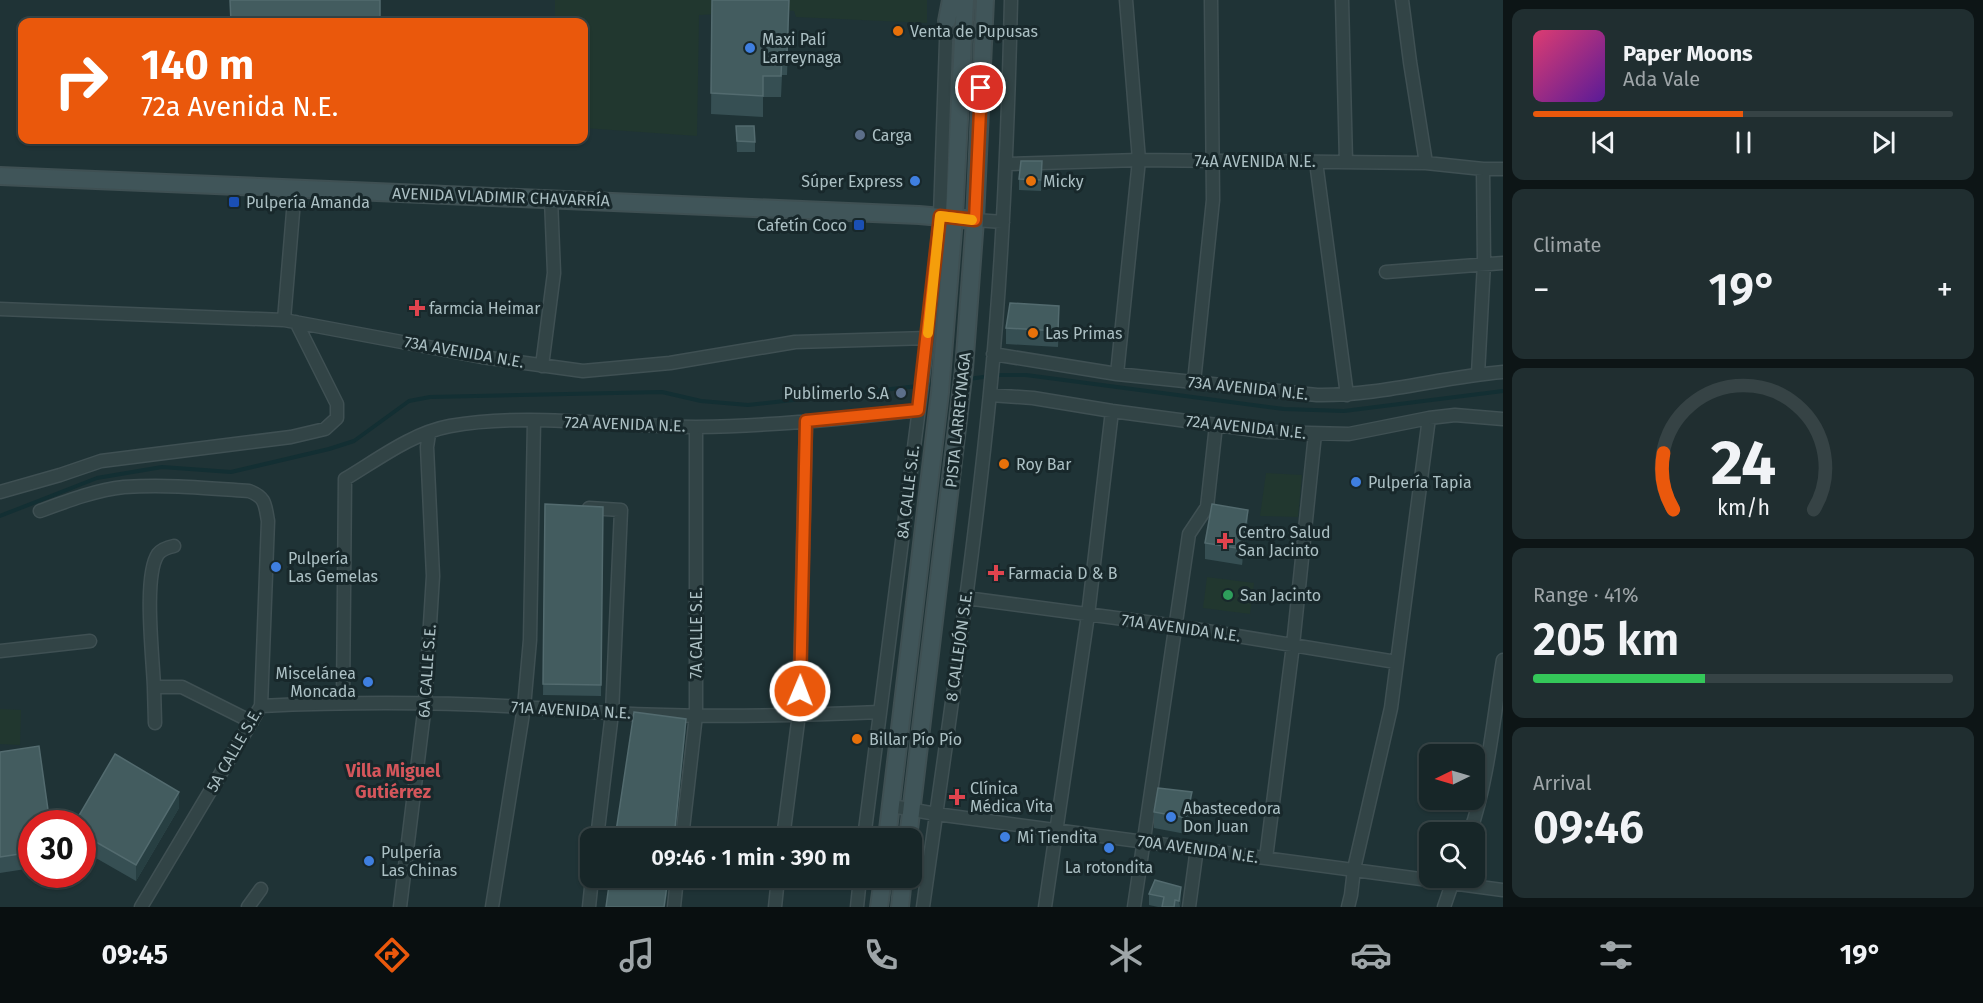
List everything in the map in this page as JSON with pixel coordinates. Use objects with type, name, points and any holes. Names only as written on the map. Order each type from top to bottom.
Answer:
[{"type":"main road","points":[[947,21],[951,0]]},
{"type":"main road","name":"PISTA LARREYNAGA","points":[[889,828],[940,392],[947,217],[965,0]]},
{"type":"main road","name":"PISTA LARREYNAGA","points":[[909,828],[962,392],[975,220],[986,0]]},
{"type":"main road","name":"AVENIDA VLADIMIR CHAVARRÍA","points":[[0,176],[551,199],[975,220]]},
{"type":"main road","points":[[879,907],[882,888]]},
{"type":"main road","points":[[900,907],[902,888]]},
{"type":"street","name":"8A CALLE S.E.","points":[[865,828],[924,365],[947,217],[946,0]]},
{"type":"street","points":[[992,359],[1007,164],[1011,0]]},
{"type":"street","points":[[1117,374],[1139,160],[1126,0]]},
{"type":"street","points":[[1194,382],[1213,200],[1211,0]]},
{"type":"street","points":[[1342,0],[1346,162]]},
{"type":"street","points":[[1402,0],[1426,163]]},
{"type":"street","name":"74A AVENIDA N.E.","points":[[1007,164],[1139,160],[1346,162],[1426,163],[1503,169]]},
{"type":"street","points":[[1316,162],[1347,395]]},
{"type":"street","points":[[1478,374],[1484,263],[1483,169]]},
{"type":"street","points":[[0,492],[60,476],[101,461],[291,437],[325,429],[337,418],[337,404],[290,321],[295,188]]},
{"type":"street","points":[[542,366],[554,273],[551,199]]},
{"type":"street","name":"AVENIDA VLADIMIR CHAVARRÍA","points":[[975,220],[1003,222]]},
{"type":"street","points":[[1386,272],[1503,263]]},
{"type":"street","name":"73A AVENIDA N.E.","points":[[0,309],[290,321],[482,357],[583,371],[670,363],[795,342],[928,338]]},
{"type":"street","name":"73A AVENIDA N.E.","points":[[992,359],[1296,394],[1347,395],[1503,372]]},
{"type":"street","name":"8 CALLEJÓN S.E.","points":[[923,907],[966,598],[992,359]]},
{"type":"street","name":"72A AVENIDA N.E.","points":[[990,388],[1033,398],[1112,411],[1269,432],[1349,434],[1455,415],[1503,419]]},
{"type":"street","name":"72A AVENIDA N.E.","points":[[343,702],[345,479],[410,441],[449,426],[516,420],[696,427],[806,421],[919,404]]},
{"type":"street","points":[[1045,907],[1088,615],[1112,411]]},
{"type":"street","points":[[1347,907],[1391,708],[1429,418]]},
{"type":"street","points":[[492,907],[524,707],[530,640],[538,505],[534,421]]},
{"type":"street","points":[[784,828],[799,714],[806,421]]},
{"type":"street","points":[[1134,907],[1189,534],[1207,507],[1216,425]]},
{"type":"street","name":"7A CALLE S.E.","points":[[683,828],[696,715],[696,427]]},
{"type":"street","name":"6A CALLE S.E.","points":[[400,907],[425,704],[433,576],[429,434]]},
{"type":"street","points":[[1266,858],[1293,645],[1315,434]]},
{"type":"street","name":"5A CALLE S.E.","points":[[40,511],[79,497],[122,488],[176,485],[249,491],[259,494],[265,503],[268,521],[261,706],[141,907]]},
{"type":"street","points":[[576,507],[621,510],[612,713],[598,828]]},
{"type":"street","points":[[155,723],[150,586],[154,564],[159,553],[174,546]]},
{"type":"street","name":"71A AVENIDA N.E.","points":[[966,598],[1176,626],[1396,662]]},
{"type":"street","points":[[0,651],[90,642]]},
{"type":"street","points":[[1474,822],[1487,759],[1503,660]]},
{"type":"street","points":[[154,687],[182,687],[252,722]]},
{"type":"street","name":"71A AVENIDA N.E.","points":[[261,706],[343,702],[696,715],[880,712]]},
{"type":"street","name":"70A AVENIDA N.E.","points":[[892,806],[936,814],[1419,877]]},
{"type":"street","points":[[1189,907],[1197,848]]},
{"type":"street","name":"70A AVENIDA N.E.","points":[[1485,887],[1503,890]]},
{"type":"street","points":[[589,907],[591,888]]},
{"type":"street","points":[[674,907],[676,888]]},
{"type":"street","points":[[774,907],[777,888]]},
{"type":"street","points":[[857,907],[859,888]]},
{"type":"street","points":[[1444,907],[1450,888]]},
{"type":"street","points":[[248,907],[261,889]]},
{"type":"green space","points":[[555,0],[927,0],[927,23],[796,17],[794,11],[786,10],[699,15],[697,136],[588,128],[588,18],[555,18]]},
{"type":"green space","points":[[1266,473],[1302,475],[1298,517],[1260,516]]},
{"type":"green space","name":"San Jacinto","points":[[1207,577],[1254,583],[1250,614],[1203,608]]},
{"type":"green space","points":[[0,709],[21,710],[20,745],[0,744]]},
{"type":"building","points":[[230,0],[380,0],[380,18],[231,18]]},
{"type":"building","name":"Maxi Palí Larreynaga","points":[[712,0],[789,0],[787,54],[782,54],[781,76],[763,76],[763,96],[711,93]]},
{"type":"building","points":[[736,126],[754,126],[755,142],[737,141]]},
{"type":"building","points":[[1021,161],[1042,161],[1041,180],[1019,179]]},
{"type":"building","points":[[1010,303],[1059,306],[1058,331],[1006,328]]},
{"type":"building","points":[[545,504],[603,507],[601,685],[543,684]]},
{"type":"building","points":[[1212,504],[1248,510],[1242,549],[1205,543]]},
{"type":"building","points":[[634,712],[686,719],[675,828],[617,828]]},
{"type":"building","points":[[39,746],[48,810],[18,810],[18,854],[0,857],[0,752]]},
{"type":"building","points":[[115,754],[179,792],[136,865],[96,842],[96,810],[82,810]]},
{"type":"building","points":[[1158,788],[1192,792],[1186,818],[1154,812]]},
{"type":"building","points":[[1155,880],[1181,887],[1179,901],[1175,900],[1174,907],[1162,907],[1164,897],[1149,894]]},
{"type":"building","points":[[609,888],[667,888],[664,907],[606,907]]},
{"type":"waterway","points":[[968,379],[999,375],[1026,375],[1284,409],[1344,411],[1503,391]]},
{"type":"waterway","points":[[0,516],[97,478],[162,467],[231,472],[329,449],[354,441],[409,401],[430,397],[662,392],[701,401],[748,405],[936,384]]},
{"type":"slow traffic","points":[[928,333],[940,216],[972,220]]},
{"type":"place","name":"Venta de Pupusas","points":[[898,31]]},
{"type":"place","name":"Maxi Palí Larreynaga","points":[[750,48]]},
{"type":"place","name":"Carga","points":[[860,135]]},
{"type":"place","name":"Súper Express","points":[[915,181]]},
{"type":"place","name":"Micky","points":[[1031,181]]},
{"type":"place","name":"Pulpería Amanda","points":[[234,202]]},
{"type":"place","name":"Cafetín Coco","points":[[859,225]]},
{"type":"place","name":"farmcia Heimar","points":[[417,308]]},
{"type":"place","name":"Las Primas","points":[[1033,333]]},
{"type":"place","name":"Publimerlo S.A","points":[[901,393]]},
{"type":"place","name":"Roy Bar","points":[[1004,464]]},
{"type":"place","name":"Pulpería Tapia","points":[[1356,482]]},
{"type":"place","name":"Centro Salud San Jacinto","points":[[1225,541]]},
{"type":"place","name":"Pulpería Las Gemelas","points":[[276,567]]},
{"type":"place","name":"Farmacia D & B","points":[[996,573]]},
{"type":"place","name":"San Jacinto","points":[[1228,595]]},
{"type":"place","name":"Miscelánea Moncada","points":[[368,682]]},
{"type":"place","name":"Billar Pío Pío","points":[[857,739]]},
{"type":"place","name":"Clínica Médica Vita","points":[[957,797]]},
{"type":"place","name":"Abastecedora Don Juan","points":[[1171,817]]},
{"type":"place","name":"Mi Tiendita","points":[[1005,837]]},
{"type":"place","name":"La rotondita","points":[[1109,848]]},
{"type":"place","name":"Pulpería Las Chinas","points":[[369,861]]},
{"type":"district","name":"Villa Miguel Gutiérrez","points":[[393,781]]},
{"type":"route","points":[[800,691],[806,421],[918,410],[928,338],[940,216],[975,220],[981,88]]}]
